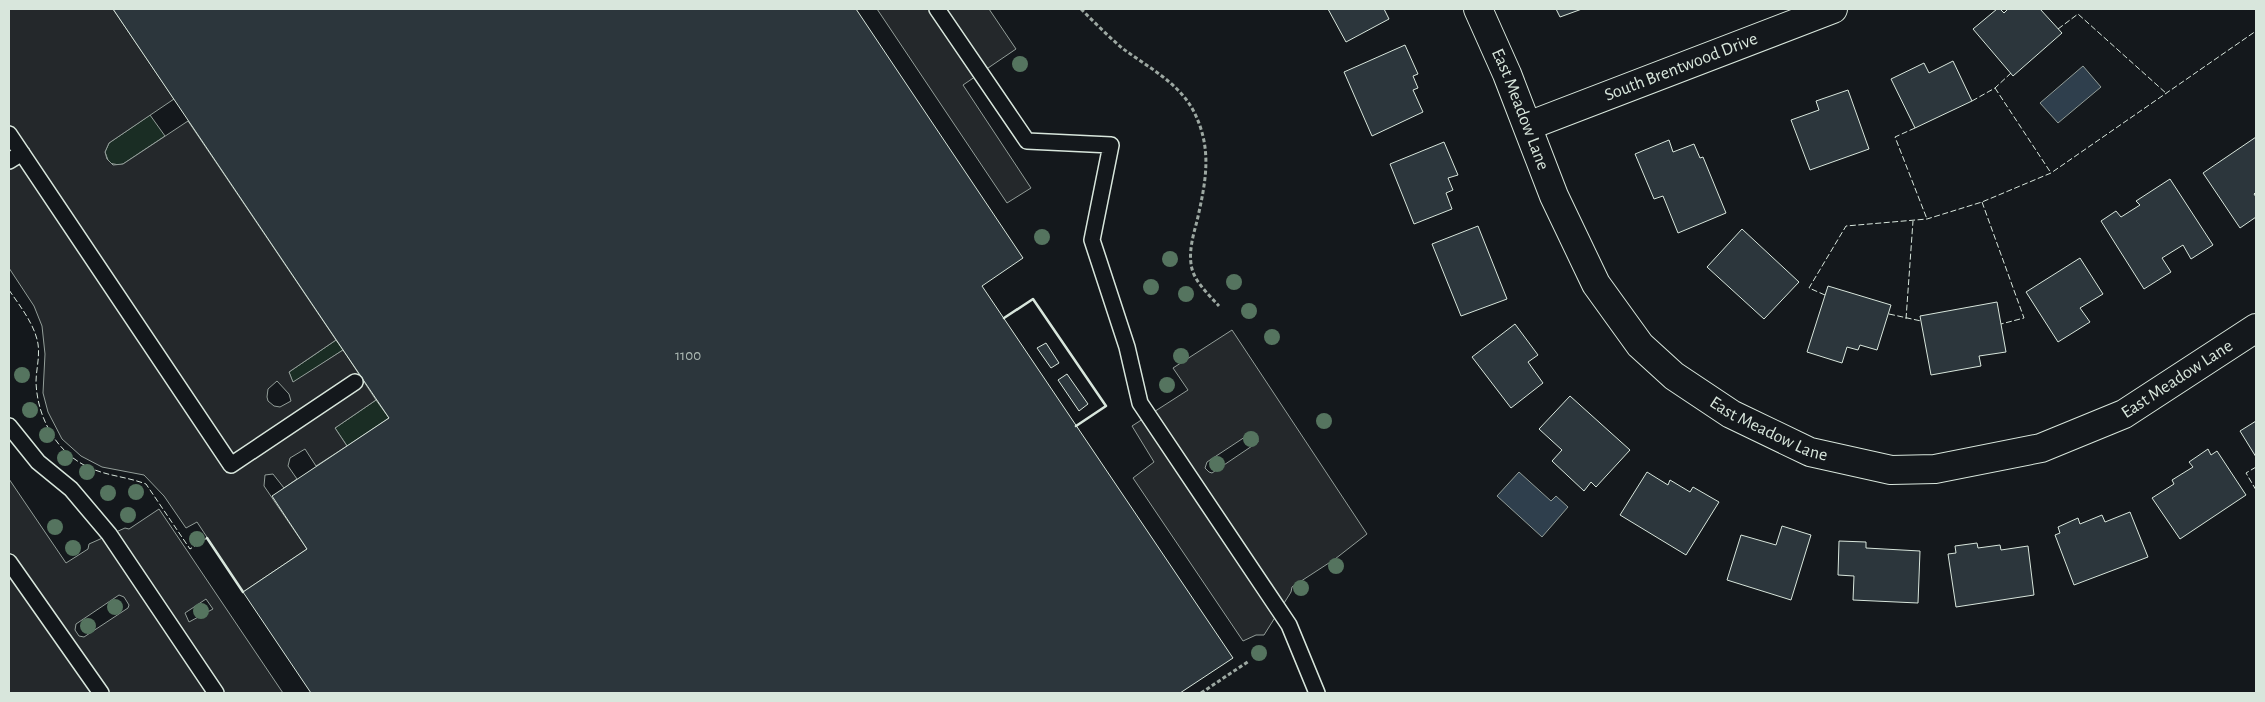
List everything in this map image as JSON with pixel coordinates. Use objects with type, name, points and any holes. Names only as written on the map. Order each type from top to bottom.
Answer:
[{"type":"street","name":"East Meadow Lane","points":[[1478,9],[1528,126],[1554,196],[1596,284],[1640,345],[1674,376],[1731,414],[1810,452],[1892,470],[1936,470],[2041,448],[2124,414],[2256,328]]},
{"type":"street","name":"South Brentwood Drive","points":[[1528,126],[1834,9]]},
{"type":"lane","points":[[937,9],[1027,141],[1111,145],[1092,240],[1127,346],[1140,403],[1289,624],[1317,693]]},
{"type":"lane","points":[[9,134],[231,464],[355,382]]},
{"type":"lane","points":[[9,161],[22,153]]},
{"type":"lane","points":[[9,426],[38,462],[71,489],[109,534],[216,693]]},
{"type":"lane","points":[[9,562],[101,693]]},
{"type":"path","points":[[1081,9],[1121,47],[1175,88],[1192,109],[1203,136],[1208,163],[1206,182],[1191,248],[1192,270],[1202,286],[1219,306]]},
{"type":"path","points":[[1201,693],[1249,661]]},
{"type":"green space","points":[[150,115],[165,136],[123,164],[109,163],[105,152],[109,143]]},
{"type":"green space","points":[[336,340],[343,350],[293,383],[289,372]]},
{"type":"green space","points":[[376,400],[389,418],[347,446],[335,428]]},
{"type":"shaded area","points":[[9,9],[113,9],[174,99],[109,143],[105,152],[107,159],[113,165],[123,164],[188,121],[336,340],[289,372],[293,382],[343,350],[376,400],[335,428],[347,446],[316,466],[305,449],[290,458],[288,466],[297,479],[284,488],[273,474],[265,475],[264,486],[307,549],[243,592],[197,522],[186,528],[164,496],[144,475],[102,467],[81,456],[62,439],[48,412],[43,393],[45,354],[42,326],[34,306],[9,268]],"holes":[[[277,381],[289,394],[291,401],[280,407],[274,406],[268,401],[267,397],[268,389]]]},
{"type":"shaded area","points":[[877,9],[989,9],[1016,49],[963,85],[1031,188],[1007,203]]},
{"type":"shaded area","points":[[1232,330],[1367,534],[1335,559],[1292,587],[1291,592],[1264,635],[1256,635],[1243,641],[1133,478],[1154,462],[1132,426],[1188,390],[1173,368]],"holes":[[[1251,433],[1257,436],[1258,442],[1212,473],[1205,468],[1207,462]]]},
{"type":"shaded area","points":[[9,479],[66,563],[88,549],[89,544],[125,528],[129,529],[159,509],[283,693],[9,693]],"holes":[[[119,595],[124,597],[129,605],[128,608],[84,637],[79,636],[75,630],[76,624]],[[206,599],[213,609],[189,622],[185,613]]]},
{"type":"water","points":[[2083,66],[2101,87],[2058,123],[2040,103]]},
{"type":"water","points":[[1519,472],[1551,501],[1556,496],[1568,507],[1542,537],[1497,496]]},
{"type":"building","points":[[113,9],[856,9],[1023,258],[982,286],[1233,658],[1180,693],[311,693],[243,592],[307,549],[272,496],[389,418]]},
{"type":"building","points":[[1328,9],[1384,9],[1389,19],[1346,42]]},
{"type":"building","points":[[1556,9],[1582,9],[1560,17]]},
{"type":"building","points":[[1997,9],[2004,13],[2008,9],[2040,9],[2062,33],[2013,76],[1973,29]]},
{"type":"building","points":[[1405,45],[1418,74],[1413,76],[1418,88],[1413,90],[1423,112],[1372,136],[1344,72]]},
{"type":"building","points":[[1953,61],[1972,101],[1915,128],[1891,79],[1924,63],[1929,73]]},
{"type":"building","points":[[1848,90],[1869,149],[1810,170],[1791,120],[1819,110],[1816,101]]},
{"type":"building","points":[[2256,137],[2256,192],[2254,194],[2256,197],[2256,217],[2240,228],[2203,173]]},
{"type":"building","points":[[1669,140],[1673,152],[1694,144],[1700,158],[1703,157],[1726,213],[1678,233],[1663,196],[1654,199],[1635,154]]},
{"type":"building","points":[[1444,142],[1458,175],[1448,178],[1453,190],[1446,193],[1452,209],[1414,224],[1390,164]]},
{"type":"building","points":[[2170,179],[2213,245],[2191,259],[2183,245],[2162,258],[2171,272],[2144,289],[2101,221],[2116,211],[2121,217],[2140,205],[2136,201]]},
{"type":"building","points":[[1478,226],[1507,299],[1461,316],[1432,244]]},
{"type":"building","points":[[1742,229],[1799,282],[1764,319],[1707,267]]},
{"type":"building","points":[[2080,258],[2103,294],[2080,308],[2090,322],[2058,342],[2026,292]]},
{"type":"building","points":[[1828,286],[1891,305],[1877,350],[1860,345],[1858,350],[1847,347],[1842,363],[1807,352]]},
{"type":"building","points":[[1997,302],[2006,352],[1979,356],[1981,366],[1931,375],[1920,316]]},
{"type":"building","points":[[1515,324],[1538,355],[1528,362],[1543,383],[1511,408],[1472,357]]},
{"type":"building","points":[[1046,343],[1059,363],[1051,368],[1037,348]]},
{"type":"building","points":[[1067,374],[1088,404],[1079,411],[1058,380]]},
{"type":"building","points":[[1570,396],[1630,450],[1596,487],[1591,482],[1584,491],[1552,461],[1562,450],[1539,429]]},
{"type":"building","points":[[2256,421],[2256,457],[2240,431]]},
{"type":"building","points":[[2208,449],[2211,455],[2217,451],[2246,495],[2180,539],[2152,498],[2174,484],[2172,480],[2193,467],[2189,462]]},
{"type":"building","points":[[1647,472],[1668,485],[1670,480],[1690,492],[1693,487],[1719,502],[1686,555],[1620,515]]},
{"type":"building","points":[[2130,512],[2148,557],[2074,585],[2055,535],[2060,533],[2058,527],[2078,518],[2080,524],[2102,515],[2105,522]]},
{"type":"building","points":[[1782,526],[1811,535],[1791,600],[1727,580],[1741,535],[1776,545]]},
{"type":"building","points":[[1839,541],[1866,542],[1866,548],[1920,551],[1918,603],[1853,600],[1854,576],[1838,575]]},
{"type":"building","points":[[1977,543],[1978,548],[2000,545],[2001,550],[2028,546],[2034,595],[1956,607],[1948,554],[1956,553],[1955,546]]},
{"type":"fence","points":[[2058,29],[2078,14],[2167,94]]},
{"type":"fence","points":[[1825,295],[1809,288],[1846,226],[1927,219],[1982,202],[2051,173],[2256,31]]},
{"type":"fence","points":[[1972,101],[1995,88],[2011,73]]},
{"type":"fence","points":[[1995,88],[2051,173]]},
{"type":"fence","points":[[1915,128],[1895,137],[1927,219]]},
{"type":"fence","points":[[1982,202],[2024,318],[2001,324]]},
{"type":"fence","points":[[1906,319],[1913,221]]},
{"type":"fence","points":[[9,290],[34,330],[38,344],[37,394],[44,419],[56,440],[73,458],[92,469],[146,484],[190,549],[207,538]]},
{"type":"fence","points":[[1889,314],[1921,321]]},
{"type":"fence","points":[[2256,467],[2246,473],[2256,490]]},
{"type":"wall","points":[[1004,318],[1033,299],[1106,406],[1076,426]]},
{"type":"wall","points":[[207,538],[243,592]]}]
